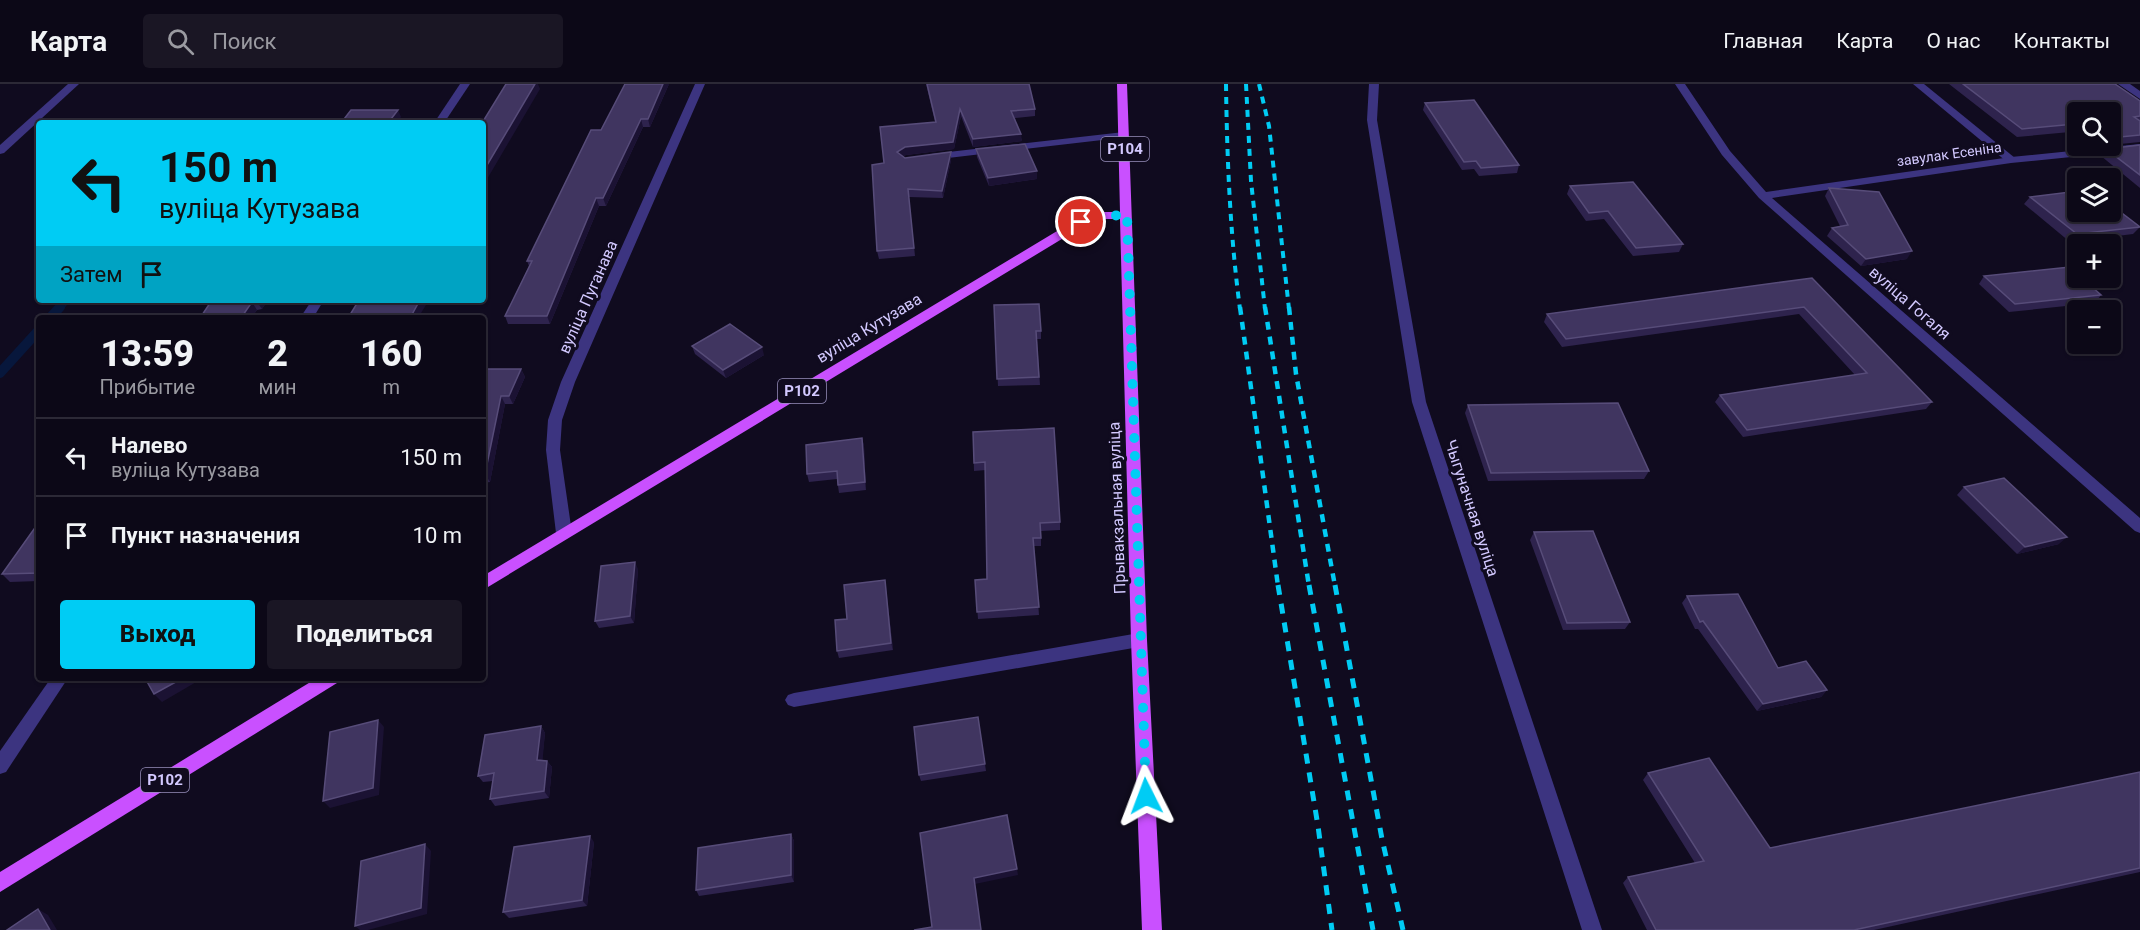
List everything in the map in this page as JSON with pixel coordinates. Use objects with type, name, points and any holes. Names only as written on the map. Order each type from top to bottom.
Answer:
[{"type":"main road","name":"Прывакзальная вуліца","points":[[1122,84],[1139,640],[1152,930]]},
{"type":"main road","name":"вуліца Кутузава","points":[[486,582],[1081,222],[1100,216],[1127,215]]},
{"type":"main road","name":"Р102","points":[[0,883],[326,681]]},
{"type":"street","points":[[0,151],[74,84]]},
{"type":"street","points":[[441,120],[465,84]]},
{"type":"street","name":"вуліца Пуганава","points":[[564,533],[553,450],[555,420],[568,382],[700,84]]},
{"type":"street","name":"Чыгуначная вуліца","points":[[1374,84],[1372,120],[1419,402],[1592,930]]},
{"type":"street","name":"вуліца Гогаля","points":[[1680,84],[1726,153],[1763,196],[2140,527]]},
{"type":"street","points":[[1918,84],[2011,160]]},
{"type":"street","points":[[2123,84],[2140,96]]},
{"type":"street","points":[[918,158],[1124,135]]},
{"type":"street","name":"завулак Есеніна","points":[[1763,196],[2011,160],[2140,147]]},
{"type":"street","points":[[794,700],[1139,640]]},
{"type":"street","points":[[0,766],[58,681]]},
{"type":"building","points":[[506,84],[535,84],[486,167],[486,120],[484,120]]},
{"type":"building","points":[[625,84],[663,84],[648,119],[641,119],[603,198],[596,198],[547,316],[505,316],[532,261],[527,261],[591,130],[601,130]]},
{"type":"building","points":[[927,84],[1029,84],[1035,109],[1011,111],[1021,134],[973,139],[960,109],[953,142],[905,147],[897,152],[905,158],[951,152],[942,191],[908,189],[914,248],[877,251],[872,165],[884,163],[880,127],[936,122]]},
{"type":"building","points":[[1963,84],[2115,84],[2140,101],[2140,116],[2134,117],[2140,121],[2140,135],[2121,137],[2121,102],[2067,102],[2067,125],[2022,129]]},
{"type":"building","points":[[1474,100],[1519,165],[1481,168],[1476,161],[1464,162],[1425,103]]},
{"type":"building","points":[[351,110],[398,110],[390,120],[343,120]]},
{"type":"building","points":[[1025,144],[1037,171],[988,178],[976,149]]},
{"type":"building","points":[[2140,145],[2140,175],[2115,156],[2121,156],[2121,147]]},
{"type":"building","points":[[1633,182],[1683,244],[1636,248],[1608,211],[1589,213],[1570,186]]},
{"type":"building","points":[[1829,188],[1879,192],[1912,251],[1866,259],[1832,228],[1848,225]]},
{"type":"building","points":[[2067,192],[2067,222],[2121,222],[2121,212],[2140,227],[2077,234],[2030,197]]},
{"type":"building","points":[[2067,267],[2067,288],[2093,288],[2101,295],[2015,304],[1984,276]]},
{"type":"building","points":[[1812,278],[1932,402],[1747,430],[1720,395],[1867,373],[1804,307],[1566,339],[1547,314]]},
{"type":"building","points":[[210,303],[251,303],[243,315],[202,315]]},
{"type":"building","points":[[357,303],[418,303],[412,315],[350,315]]},
{"type":"building","points":[[1039,304],[1041,331],[1036,331],[1039,377],[997,379],[994,305]]},
{"type":"building","points":[[730,324],[762,347],[723,370],[692,346]]},
{"type":"building","points":[[486,369],[521,369],[509,396],[501,396],[486,469]]},
{"type":"building","points":[[1618,403],[1649,471],[1491,473],[1468,405]]},
{"type":"building","points":[[1054,428],[1060,522],[1040,523],[1041,538],[1033,538],[1039,607],[977,612],[975,580],[987,579],[985,462],[974,463],[973,432]]},
{"type":"building","points":[[862,438],[865,482],[838,485],[837,471],[807,474],[806,445]]},
{"type":"building","points":[[2004,478],[2067,537],[2025,547],[1964,487]]},
{"type":"building","points":[[36,526],[36,573],[2,574]]},
{"type":"building","points":[[1593,531],[1630,622],[1567,623],[1534,532]]},
{"type":"building","points":[[635,562],[630,616],[595,621],[601,566]]},
{"type":"building","points":[[885,580],[891,643],[837,651],[835,620],[847,619],[844,585]]},
{"type":"building","points":[[1738,594],[1778,668],[1806,661],[1827,690],[1763,704],[1703,621],[1700,622],[1687,596]]},
{"type":"building","points":[[147,681],[178,681],[154,694]]},
{"type":"building","points":[[978,717],[985,764],[919,775],[914,727]]},
{"type":"building","points":[[378,720],[373,788],[323,801],[330,732]]},
{"type":"building","points":[[541,726],[537,760],[547,761],[544,791],[490,799],[494,773],[478,776],[485,735]]},
{"type":"building","points":[[1709,758],[1770,848],[2140,772],[2140,868],[1854,930],[1656,930],[1628,877],[1704,861],[1648,773]]},
{"type":"building","points":[[1007,815],[1017,869],[974,878],[981,930],[914,930],[932,927],[920,833]]},
{"type":"building","points":[[791,834],[791,875],[696,890],[698,848]]},
{"type":"building","points":[[590,836],[582,900],[503,912],[514,847]]},
{"type":"building","points":[[425,844],[421,908],[355,926],[361,861]]},
{"type":"building","points":[[38,909],[50,930],[7,930]]},
{"type":"waterway","points":[[58,309],[63,303]]},
{"type":"waterway","points":[[53,315],[60,307]]},
{"type":"waterway","points":[[0,373],[36,333]]},
{"type":"railway","points":[[1226,84],[1230,196],[1240,309]]},
{"type":"railway","points":[[1246,84],[1251,181],[1265,309]]},
{"type":"railway","points":[[1259,84],[1269,126],[1289,309]]},
{"type":"railway","points":[[1240,307],[1278,586]]},
{"type":"railway","points":[[1265,307],[1309,586]]},
{"type":"railway","points":[[1289,307],[1296,374],[1335,586]]},
{"type":"railway","points":[[1278,585],[1318,826],[1332,930]]},
{"type":"railway","points":[[1309,585],[1373,930]]},
{"type":"railway","points":[[1335,585],[1382,839],[1403,930]]},
{"type":"route","points":[[1081,222],[1100,216],[1127,215],[1139,640],[1146,796]]}]
